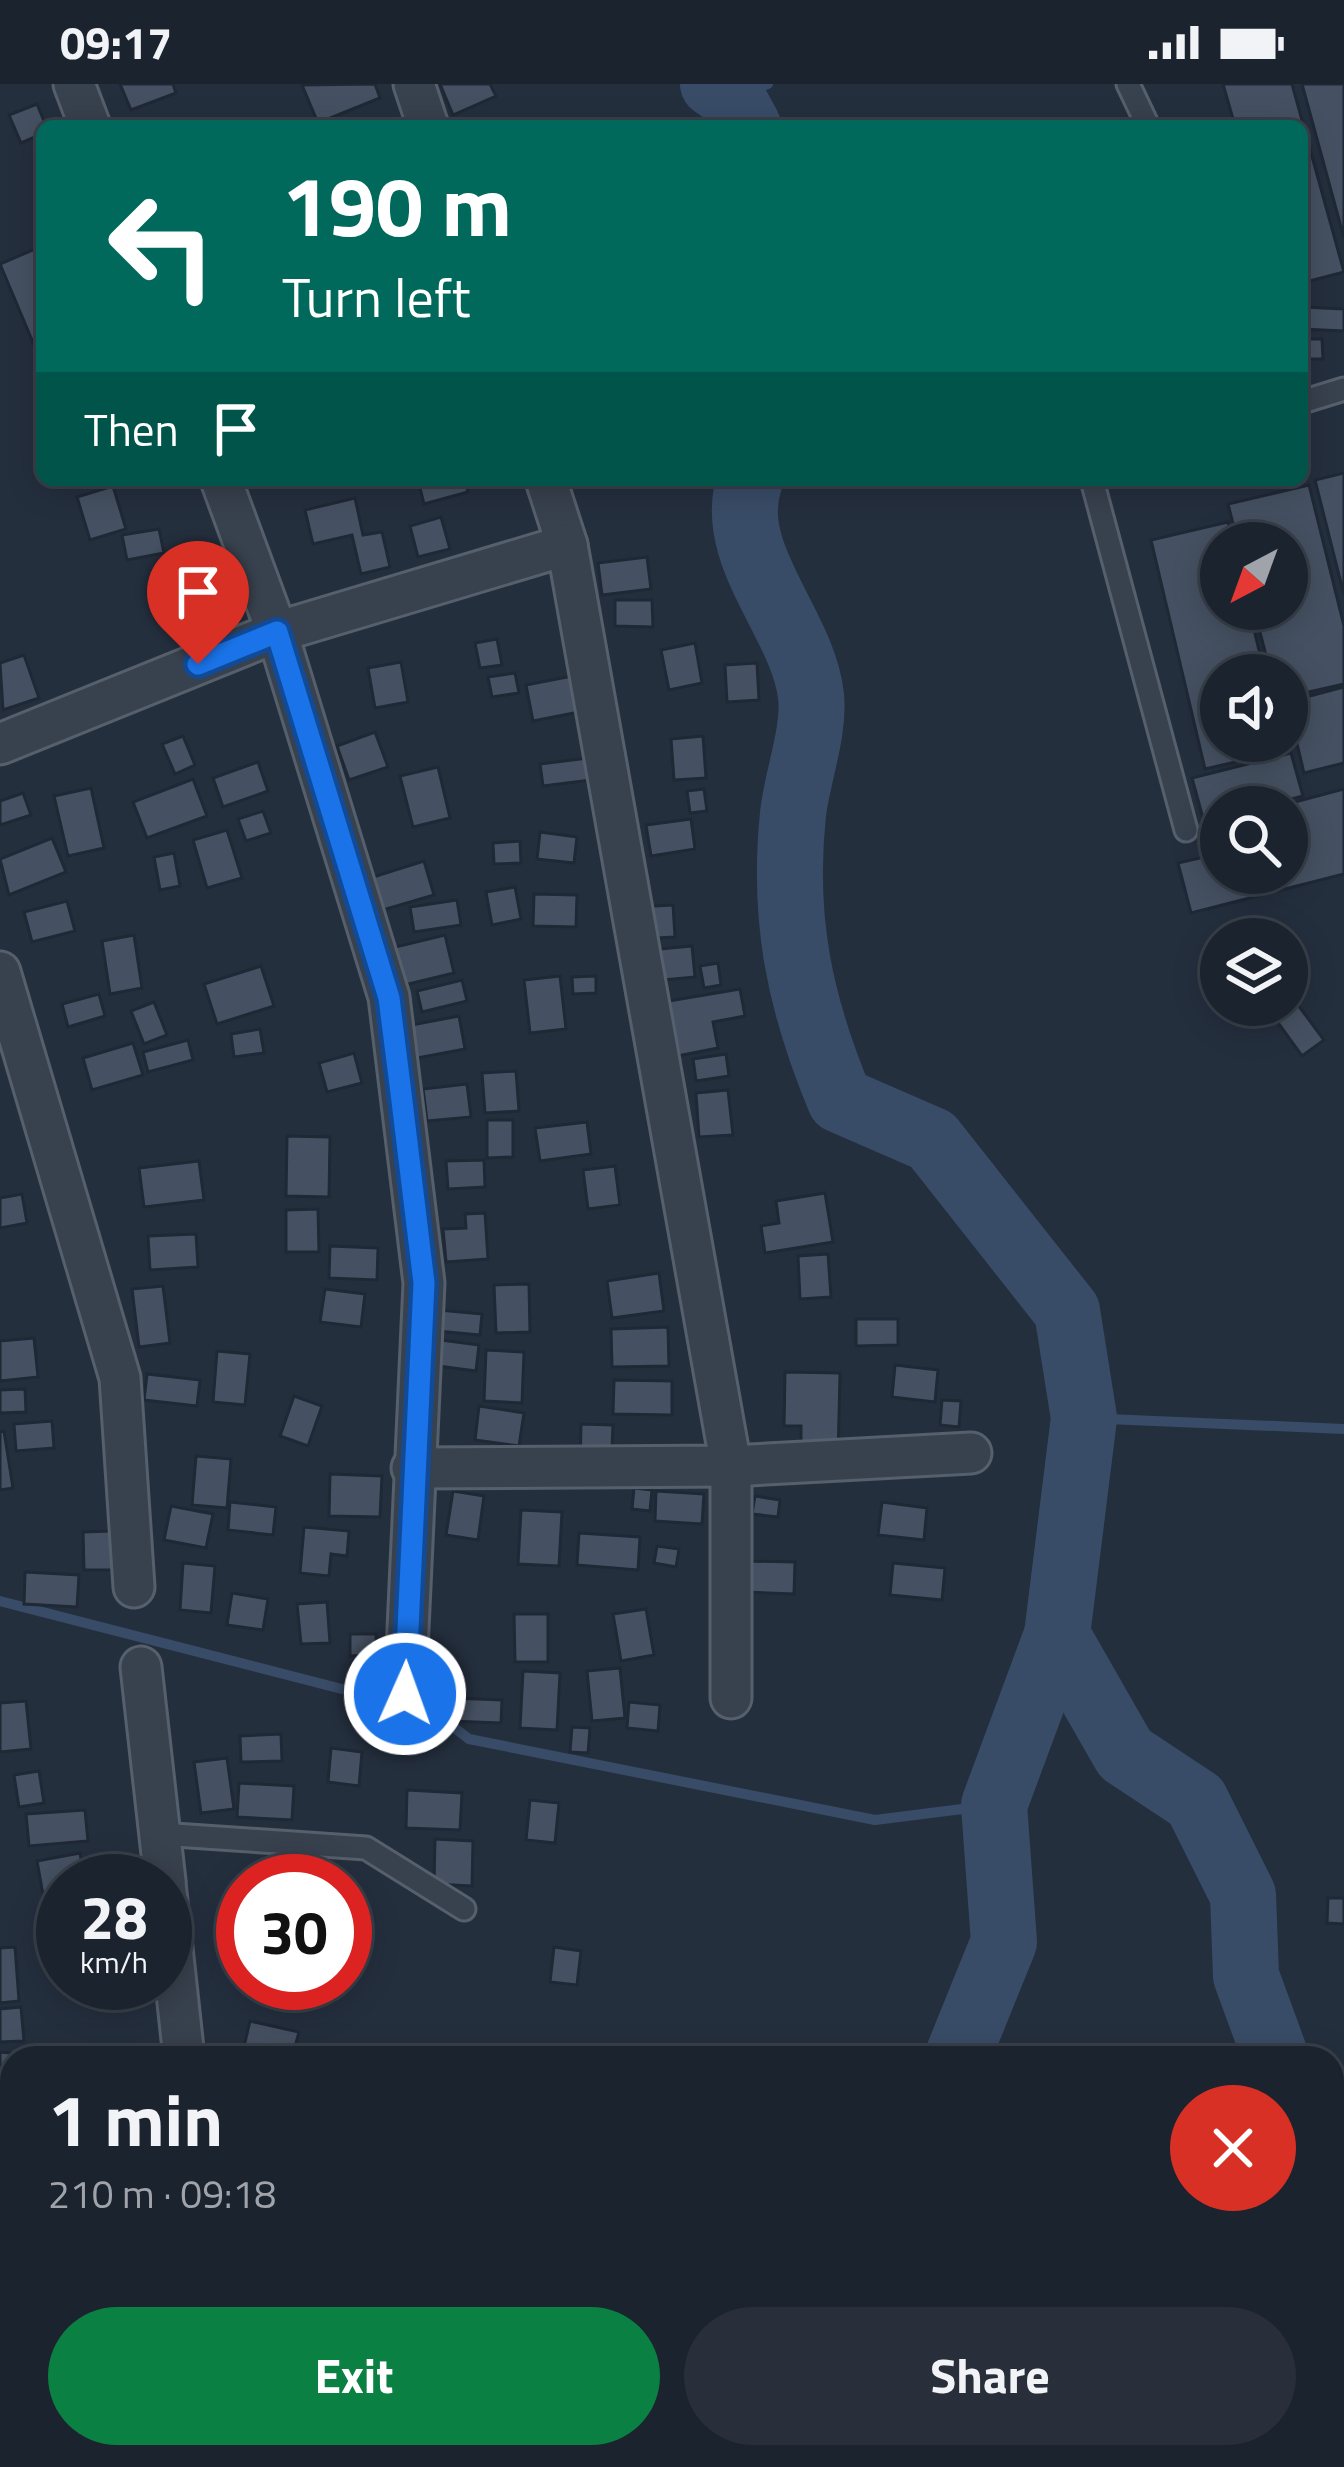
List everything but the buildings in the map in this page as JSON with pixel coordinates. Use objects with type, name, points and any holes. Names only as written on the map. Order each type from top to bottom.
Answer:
[{"type":"street","points":[[74,84],[88,120]]},
{"type":"street","points":[[414,84],[426,120]]},
{"type":"street","points":[[223,486],[277,632],[389,998],[424,1283],[405,1694]]},
{"type":"street","points":[[548,486],[567,545],[731,1466],[731,1698]]},
{"type":"street","points":[[0,744],[277,632],[567,545]]},
{"type":"street","points":[[0,972],[120,1378],[134,1587]]},
{"type":"street","points":[[412,1468],[731,1466],[971,1454]]},
{"type":"street","points":[[141,1667],[162,1854]]},
{"type":"street","points":[[179,2010],[183,2046]]},
{"type":"lane","points":[[1128,84],[1145,120]]},
{"type":"lane","points":[[1308,400],[1344,389]]},
{"type":"lane","points":[[1094,486],[1186,830]]},
{"type":"lane","points":[[160,1834],[366,1847],[464,1909]]},
{"type":"waterway","points":[[713,84],[732,97],[745,120]]},
{"type":"waterway","points":[[732,97],[768,84]]},
{"type":"waterway","points":[[749,486],[747,535],[805,669],[811,696],[793,814],[790,890],[797,961],[814,1030],[840,1100],[932,1140],[1067,1311],[1084,1418],[1057,1635],[1125,1754],[1196,1801],[1243,1895],[1246,1976],[1272,2046]]},
{"type":"waterway","points":[[1084,1418],[1344,1429]]},
{"type":"waterway","points":[[0,1601],[435,1713],[469,1739],[875,1820],[994,1805]]},
{"type":"waterway","points":[[962,2046],[1004,1942],[994,1805],[1057,1635]]},
{"type":"route","points":[[198,664],[277,632],[389,998],[424,1283],[405,1694]]}]
